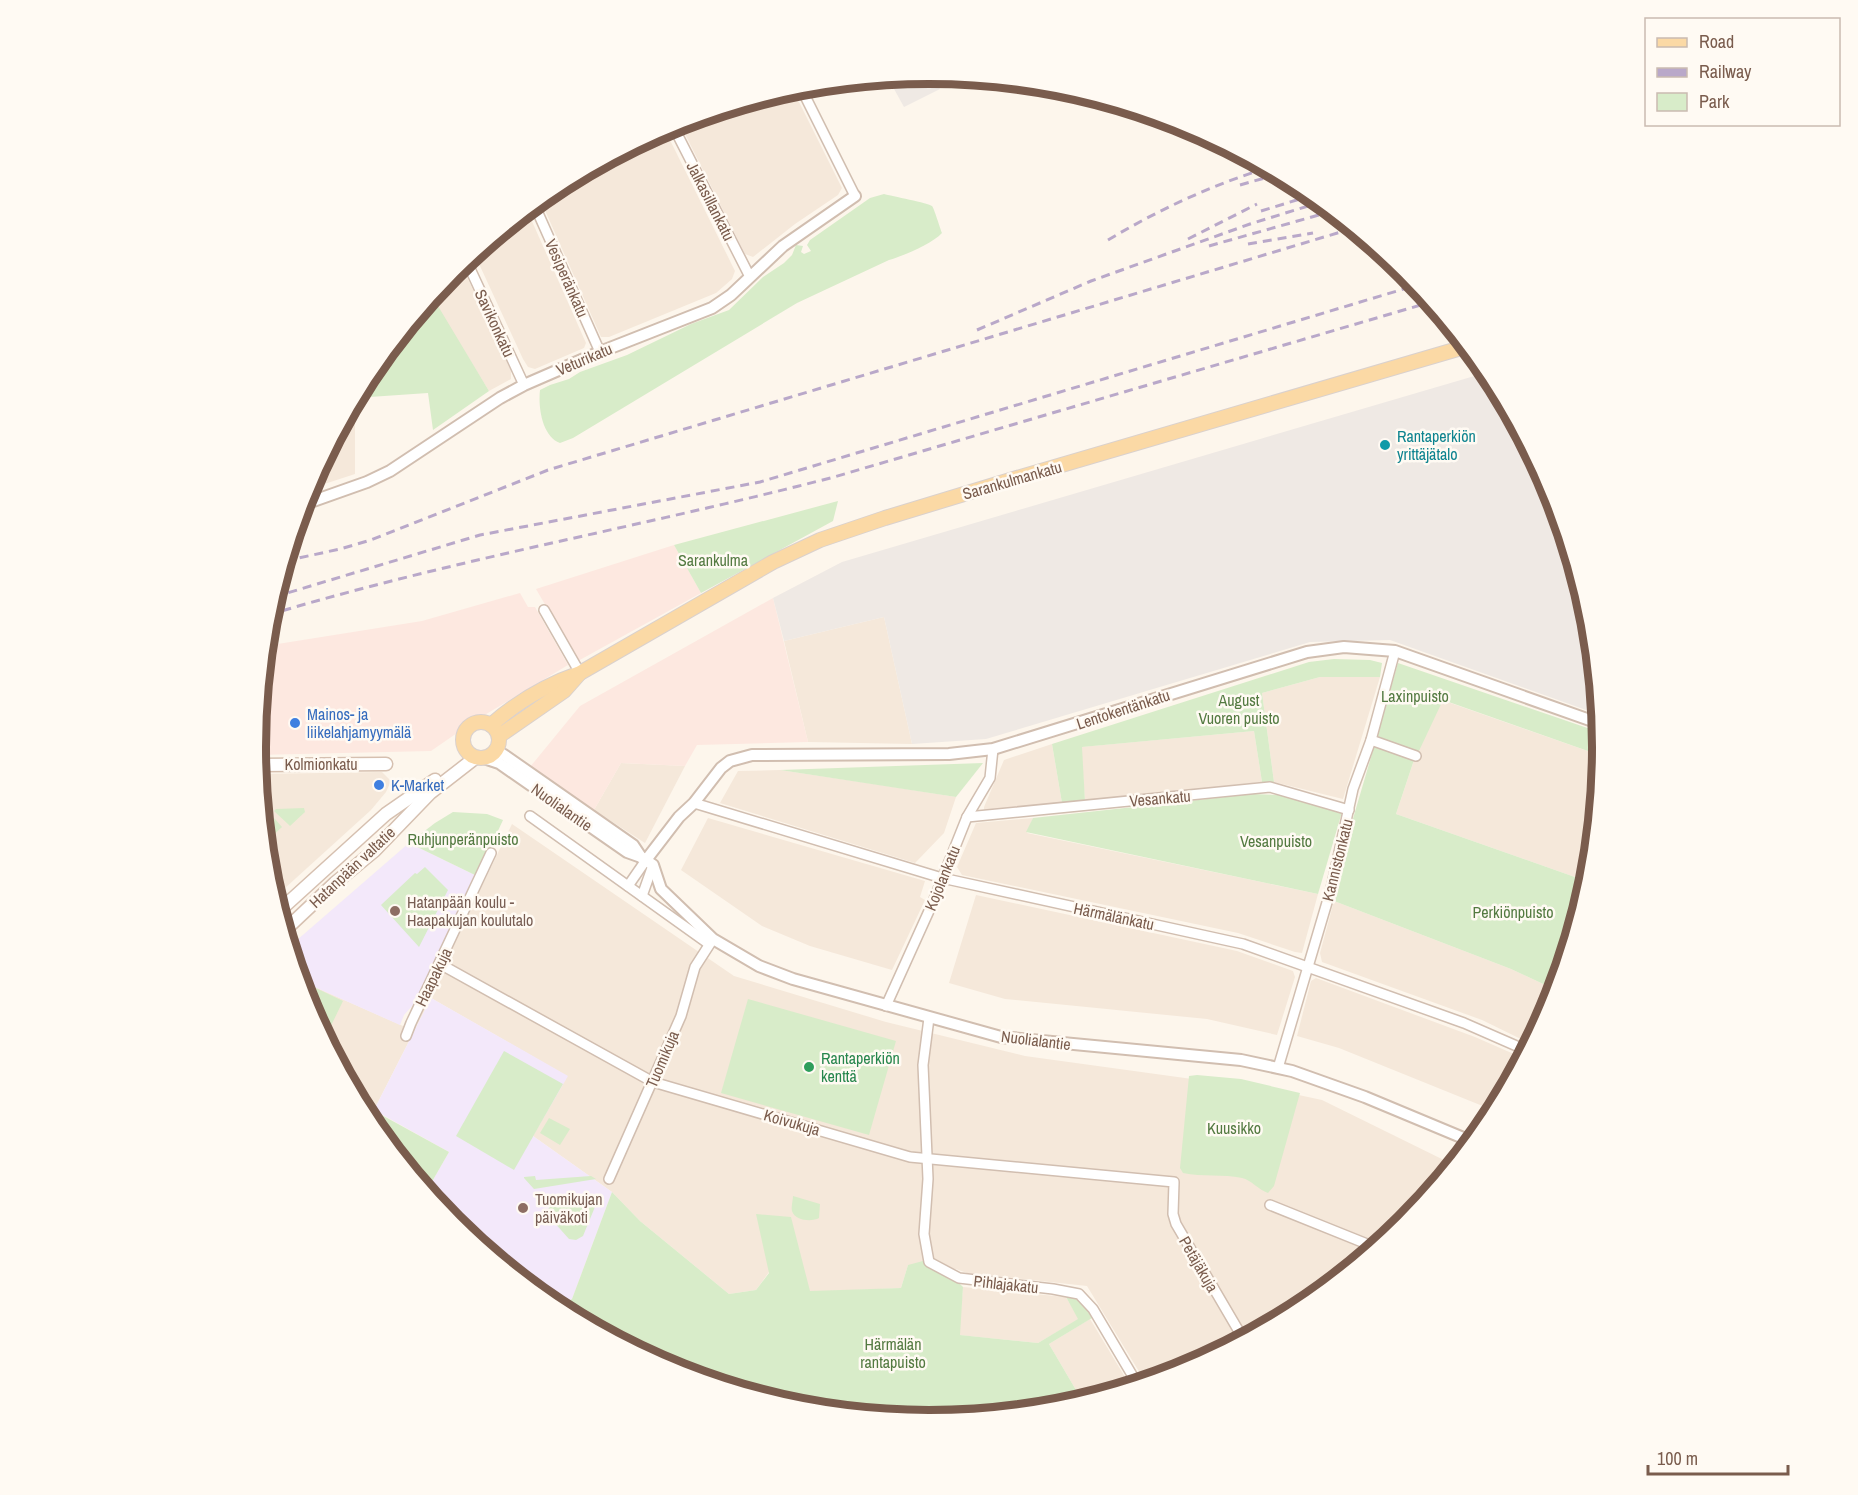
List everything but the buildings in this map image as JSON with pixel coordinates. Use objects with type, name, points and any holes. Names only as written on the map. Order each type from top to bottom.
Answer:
[{"type":"main road","name":"Sarankulmankatu","points":[[495,731],[542,689],[580,673],[766,566],[820,540],[877,520],[1459,349]]},
{"type":"main road","points":[[479,722],[495,731],[499,744],[481,755],[463,740],[467,728],[479,722]]},
{"type":"main road","name":"Hatanpään valtatie","points":[[285,906],[386,814],[437,779],[481,755]]},
{"type":"main road","name":"Hatanpään valtatie","points":[[290,925],[334,883],[374,851],[430,793],[481,755]]},
{"type":"main road","name":"Kolmionkatu","points":[[266,765],[386,764]]},
{"type":"street","points":[[805,96],[855,196]]},
{"type":"street","name":"Jalkasillankatu","points":[[677,134],[750,277]]},
{"type":"street","name":"Veturikatu","points":[[313,501],[367,482],[390,471],[500,398],[524,385],[712,308],[731,295],[783,246],[855,196]]},
{"type":"street","name":"Vesiperänkatu","points":[[538,212],[600,352]]},
{"type":"street","name":"Savikonkatu","points":[[470,269],[524,385]]},
{"type":"street","points":[[544,610],[580,673]]},
{"type":"street","name":"Lentokentänkatu","points":[[647,861],[679,817],[694,803],[721,768],[742,757],[949,754],[993,749],[1307,652],[1344,647],[1395,651],[1591,721]]},
{"type":"street","name":"Kannistonkatu","points":[[1278,1068],[1330,889],[1353,789],[1371,740],[1395,651]]},
{"type":"street","points":[[1371,740],[1416,756]]},
{"type":"street","name":"Kojolankatu","points":[[886,1006],[967,817],[990,778],[993,749]]},
{"type":"street","name":"Nuolialantie","points":[[481,755],[499,763],[627,852],[647,861],[661,889],[711,941],[777,973],[1001,1037],[1241,1060],[1293,1071],[1365,1097],[1464,1138]]},
{"type":"street","name":"Vesankatu","points":[[967,817],[1270,787],[1349,810]]},
{"type":"street","name":"Härmälänkatu","points":[[694,803],[942,878],[1243,944],[1464,1023],[1520,1048]]},
{"type":"street","points":[[530,816],[642,896],[711,941]]},
{"type":"street","name":"Haapakuja","points":[[406,1036],[491,854]]},
{"type":"street","points":[[628,886],[647,861]]},
{"type":"street","points":[[642,896],[647,861]]},
{"type":"street","name":"Tuomikuja","points":[[609,1179],[681,1016],[695,967],[711,941]]},
{"type":"street","name":"Koivukuja","points":[[440,964],[653,1082],[910,1157],[1174,1182]]},
{"type":"street","name":"Pihlajakatu","points":[[929,1018],[923,1065],[928,1159],[924,1234],[929,1262],[958,1278],[1079,1294],[1093,1309],[1134,1378]]},
{"type":"street","name":"Petäjäkuja","points":[[1174,1182],[1173,1214],[1176,1224],[1240,1333]]},
{"type":"street","points":[[1270,1205],[1368,1244]]},
{"type":"shaded area","points":[[937,84],[940,89],[904,107],[892,85]]},
{"type":"shaded area","points":[[797,98],[842,188],[838,195],[795,224],[753,257],[745,254],[684,132],[716,119]]},
{"type":"shaded area","points":[[669,138],[735,271],[732,279],[716,293],[609,337],[601,337],[544,208],[597,173]]},
{"type":"shaded area","points":[[530,217],[586,343],[584,348],[535,369],[528,367],[478,262]]},
{"type":"shaded area","points":[[465,273],[511,371],[511,379],[489,391],[435,304]]},
{"type":"shaded area","points":[[1478,375],[1504,416],[1524,454],[1557,534],[1580,618],[1587,661],[1591,712],[1390,640],[1310,642],[986,739],[912,744],[884,617],[784,641],[773,598],[842,562]]},
{"type":"shaded area","points":[[355,414],[355,474],[320,485]]},
{"type":"shaded area","points":[[674,545],[701,593],[578,661],[536,589]]},
{"type":"shaded area","points":[[520,593],[528,607],[535,607],[568,665],[473,722],[431,751],[266,755],[267,704],[274,645],[422,621]]},
{"type":"shaded area","points":[[773,598],[808,742],[697,745],[685,766],[621,763],[594,810],[530,767],[580,706]]},
{"type":"shaded area","points":[[884,617],[912,744],[808,742],[784,641]]},
{"type":"shaded area","points":[[1320,677],[1380,677],[1343,799],[1274,782],[1262,693]]},
{"type":"shaded area","points":[[1442,700],[1592,752],[1587,834],[1580,879],[1396,814],[1414,760]]},
{"type":"shaded area","points":[[1254,731],[1262,782],[1085,801],[1081,747]]},
{"type":"shaded area","points":[[1052,744],[1062,803],[988,812],[984,810],[1004,760]]},
{"type":"shaded area","points":[[621,763],[685,766],[645,843],[594,810]]},
{"type":"shaded area","points":[[780,770],[956,797],[944,833],[915,863],[720,803],[738,771]]},
{"type":"shaded area","points":[[382,772],[391,781],[386,792],[371,810],[281,891],[271,834],[267,774]]},
{"type":"shaded area","points":[[708,818],[925,881],[920,897],[925,900],[892,970],[810,946],[762,926],[681,870]]},
{"type":"shaded area","points":[[1033,818],[1027,833],[1318,894],[1302,953],[1238,933],[962,875],[957,867],[976,823]]},
{"type":"shaded area","points":[[512,824],[734,976],[886,1022],[1025,1056],[1280,1091],[1322,1100],[1447,1161],[1398,1217],[1333,1274],[1298,1299],[1222,1343],[1142,1376],[1087,1286],[967,1273],[956,1269],[928,1272],[908,1265],[901,1288],[810,1292],[769,1272],[756,1290],[729,1294],[640,1221],[612,1192],[533,1136],[567,1076],[431,998],[374,1110],[334,1041],[310,985],[412,1030]]},
{"type":"shaded area","name":"Hatanpään koulu - Haapakujan koulutalo","points":[[409,843],[477,876],[420,997],[404,1015],[400,1025],[310,985],[295,942]]},
{"type":"shaded area","points":[[976,895],[1237,951],[1293,971],[1295,977],[1277,1035],[1207,1019],[1005,999],[949,983]]},
{"type":"shaded area","points":[[1334,901],[1511,969],[1548,986],[1524,1041],[1482,1020],[1322,962],[1320,953]]},
{"type":"shaded area","points":[[1316,978],[1475,1037],[1517,1055],[1486,1107],[1339,1048],[1297,1036],[1311,981]]},
{"type":"shaded area","points":[[431,998],[568,1076],[533,1136],[612,1192],[572,1299],[566,1303],[525,1274],[460,1217],[430,1185],[449,1152],[374,1110]]},
{"type":"shaded area","points":[[963,1287],[1066,1297],[1079,1319],[1038,1343],[959,1335]]},
{"type":"shaded area","points":[[1090,1319],[1127,1380],[1078,1393],[1049,1344]]},
{"type":"green space","points":[[884,194],[932,206],[942,233],[917,249],[797,303],[573,438],[560,443],[549,434],[542,420],[540,390],[627,355],[691,324],[729,310],[763,277],[784,263],[792,255],[796,245],[803,246],[801,252],[804,254],[811,251],[807,245],[810,240],[870,198]]},
{"type":"green space","points":[[436,303],[489,391],[433,430],[428,393],[366,397],[403,344]]},
{"type":"green space","name":"Sarankulma","points":[[838,501],[833,521],[701,593],[674,545]]},
{"type":"green space","name":"August Vuoren puisto","points":[[1334,659],[1370,660],[1382,663],[1380,677],[1320,677],[1262,693],[1274,782],[1262,782],[1254,731],[1082,747],[1085,801],[1062,803],[1052,744],[1309,662]]},
{"type":"green space","name":"Laxinpuisto","points":[[1398,663],[1592,729],[1592,752],[1443,700],[1418,753],[1384,741],[1377,735]]},
{"type":"green space","name":"Perkiönpuisto","points":[[1374,747],[1414,760],[1396,814],[1580,879],[1570,919],[1548,986],[1511,969],[1334,901],[1352,822]]},
{"type":"green space","points":[[983,763],[956,797],[780,770]]},
{"type":"green space","name":"Vesanpuisto","points":[[1253,794],[1278,795],[1342,812],[1318,894],[1026,832],[1033,818]]},
{"type":"green space","points":[[304,808],[305,812],[290,826],[274,811],[276,809]]},
{"type":"green space","name":"Ruhjunperänpuisto","points":[[453,812],[487,814],[503,820],[477,876],[409,843]]},
{"type":"green space","points":[[269,816],[275,819],[282,827],[271,837]]},
{"type":"green space","points":[[425,867],[448,890],[419,947],[381,905],[415,873],[417,874]]},
{"type":"green space","points":[[310,985],[343,1001],[329,1030]]},
{"type":"green space","name":"Rantaperkiön kenttä","points":[[748,999],[896,1041],[869,1135],[721,1093]]},
{"type":"green space","points":[[504,1051],[563,1084],[514,1170],[456,1136]]},
{"type":"green space","name":"Kuusikko","points":[[1189,1076],[1241,1079],[1300,1093],[1274,1186],[1268,1193],[1242,1178],[1183,1173],[1180,1168]]},
{"type":"green space","points":[[374,1111],[449,1152],[430,1185]]},
{"type":"green space","points":[[549,1118],[570,1129],[560,1145],[540,1133]]},
{"type":"green space","points":[[535,1176],[536,1180],[591,1176],[596,1179],[534,1189],[524,1177]]},
{"type":"green space","name":"Härmälän rantapuisto","points":[[612,1192],[640,1221],[729,1294],[756,1290],[769,1273],[756,1214],[791,1217],[810,1291],[901,1288],[908,1265],[934,1258],[963,1287],[960,1335],[1038,1343],[1078,1319],[1065,1295],[1078,1300],[1092,1318],[1049,1344],[1078,1393],[1016,1405],[972,1410],[886,1410],[800,1398],[716,1376],[636,1343],[566,1303],[572,1299]]},
{"type":"green space","points":[[793,1196],[820,1204],[819,1218],[808,1220],[796,1217],[792,1211]]},
{"type":"green space","points":[[597,1198],[597,1202],[583,1236],[576,1240],[569,1239],[547,1212],[560,1200]]},
{"type":"railway","points":[[1108,240],[1186,199],[1258,171]]},
{"type":"railway","points":[[1240,185],[1268,177]]},
{"type":"railway","points":[[1261,211],[1302,199]]},
{"type":"railway","points":[[1188,239],[1257,204]]},
{"type":"railway","points":[[977,330],[1091,281],[1250,224],[1311,205]]},
{"type":"railway","points":[[1209,246],[1323,214]]},
{"type":"railway","points":[[293,559],[371,540],[548,470],[1345,231]]},
{"type":"railway","points":[[1248,244],[1313,233]]},
{"type":"railway","points":[[284,594],[480,535],[760,482],[1407,288]]},
{"type":"railway","points":[[279,612],[408,577],[834,477],[1423,304]]},
{"type":"place","name":"Rantaperkiön yrittäjätalo","points":[[1385,445]]},
{"type":"place","name":"Mainos- ja liikelahjamyymälä","points":[[295,723]]},
{"type":"place","name":"K-Market","points":[[379,785]]},
{"type":"place","name":"Hatanpään koulu - Haapakujan koulutalo","points":[[395,911]]},
{"type":"place","name":"Rantaperkiön kenttä","points":[[809,1067]]},
{"type":"place","name":"Tuomikujan päiväkoti","points":[[523,1208]]}]
